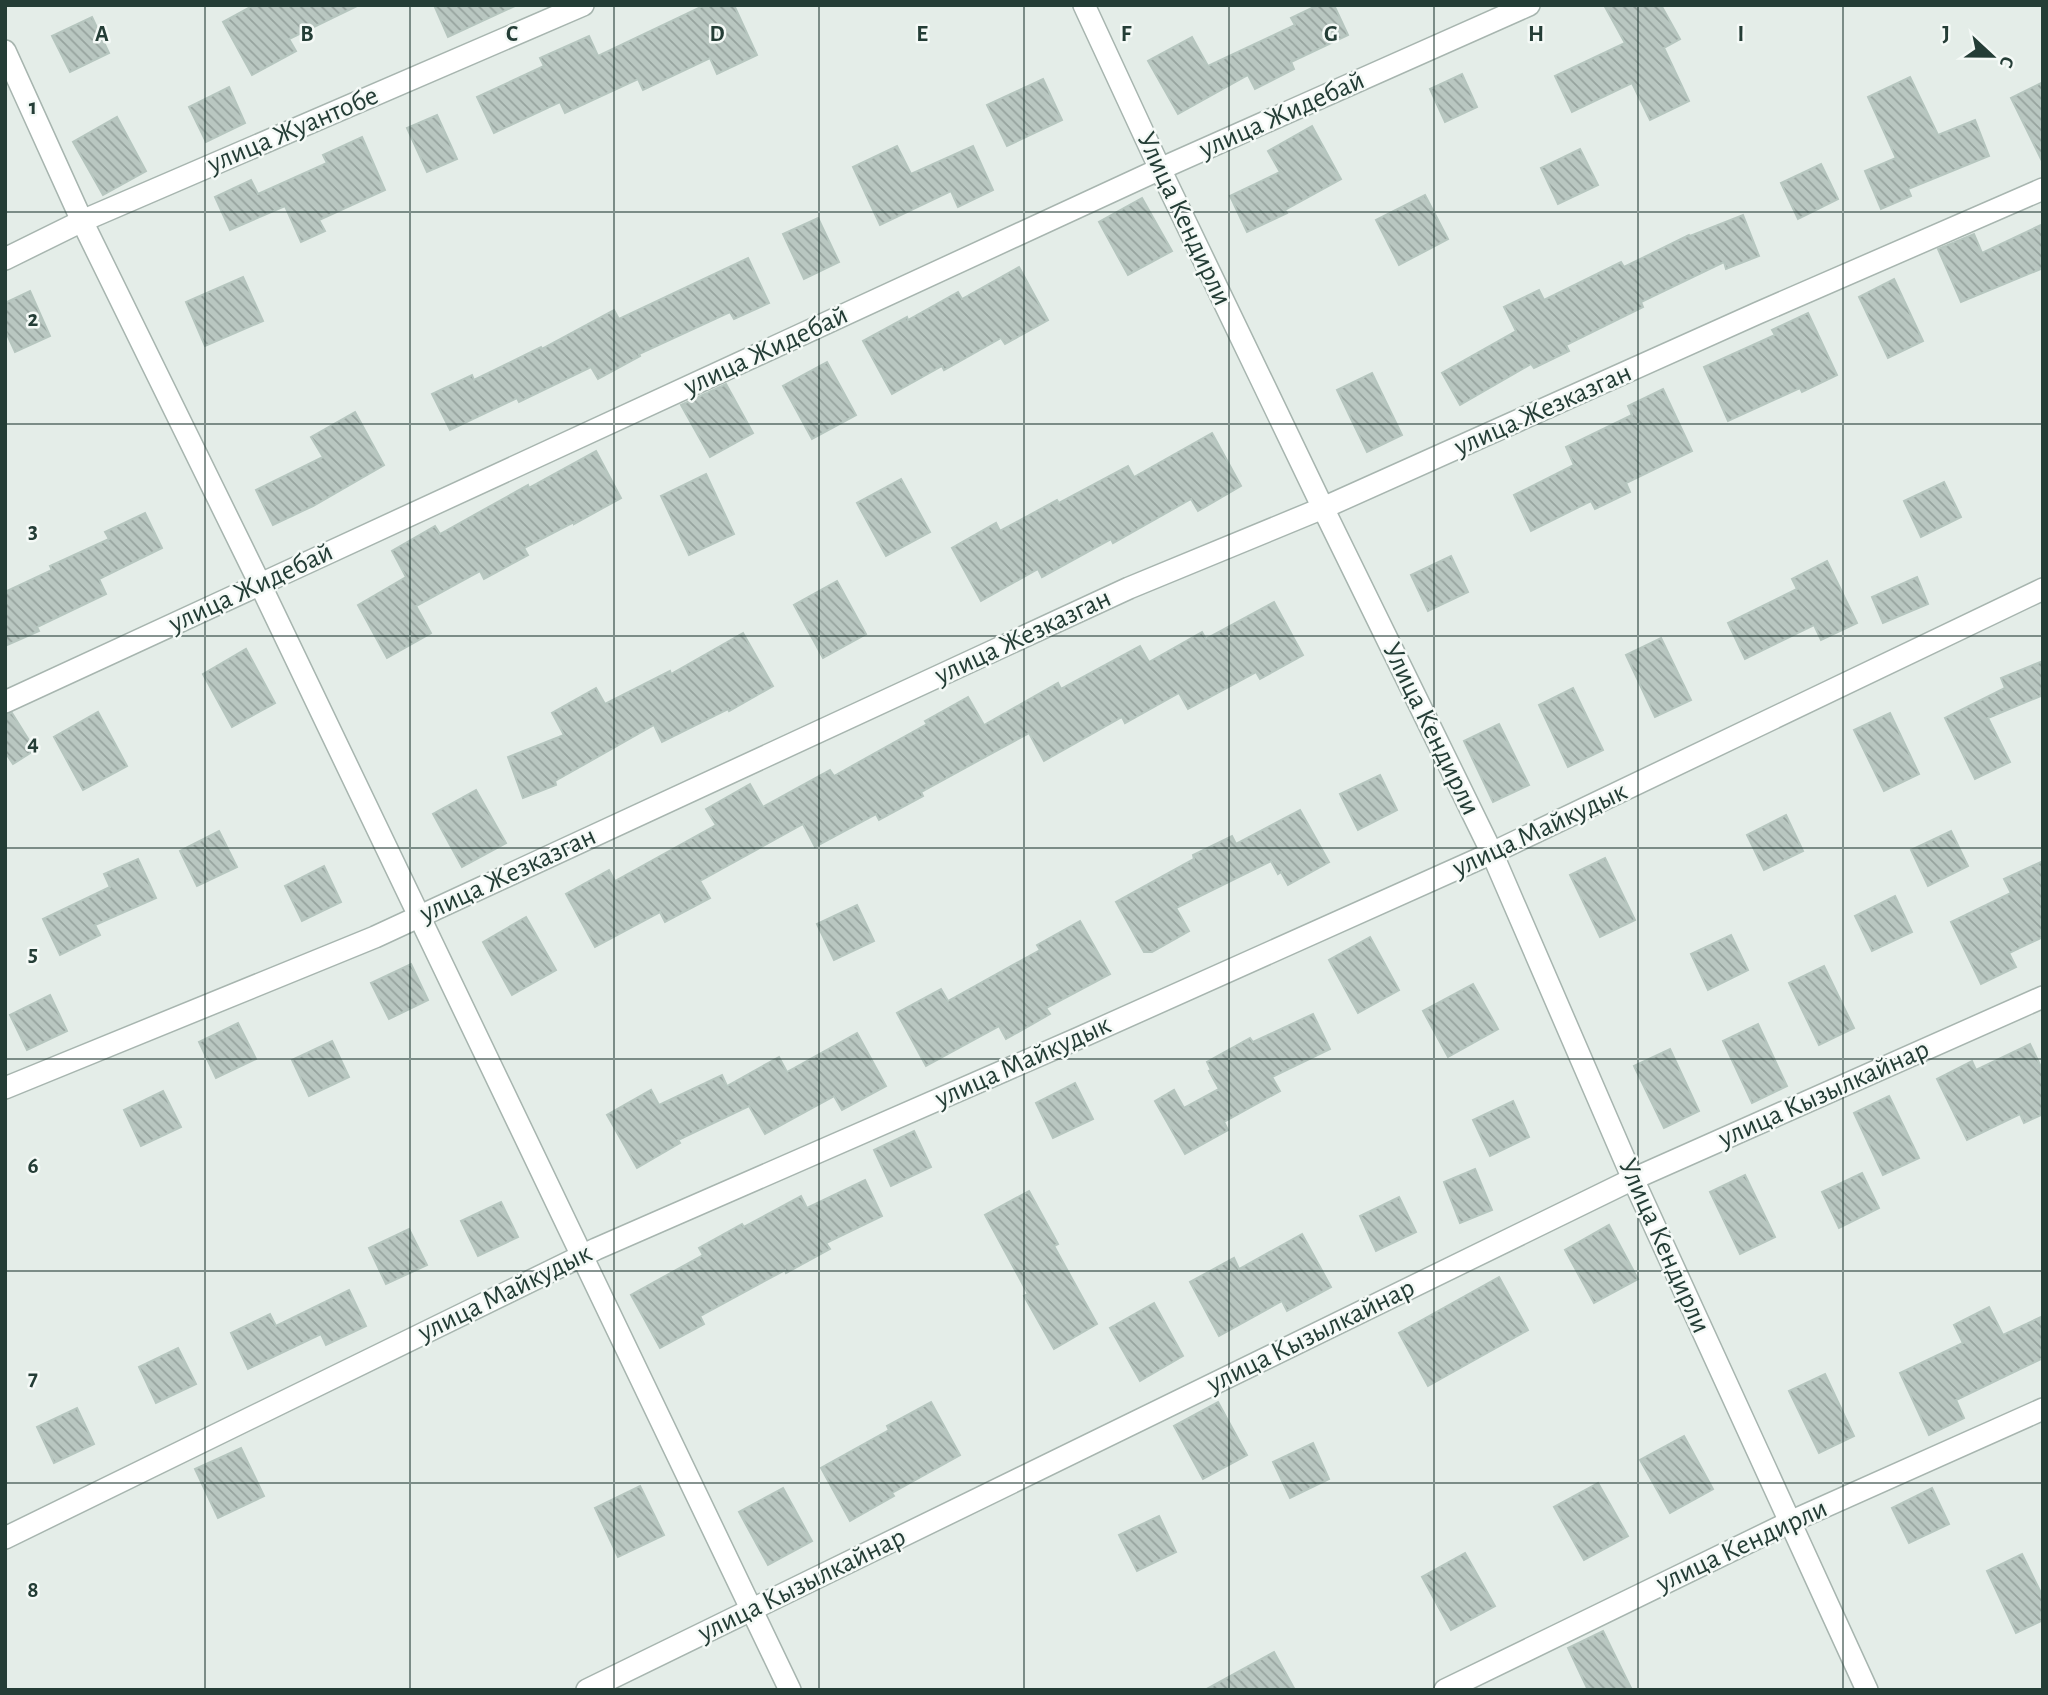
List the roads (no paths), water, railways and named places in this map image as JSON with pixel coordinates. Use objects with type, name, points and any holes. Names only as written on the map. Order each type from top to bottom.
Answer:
[{"type":"street","name":"улица Жуантобе","points":[[5,259],[82,221],[583,5]]},
{"type":"street","name":"Улица Кендирли","points":[[1084,5],[1323,508],[1492,853],[1633,1179],[1867,1690]]},
{"type":"street","name":"улица Жидебай","points":[[5,702],[1160,169],[1529,5]]},
{"type":"street","points":[[5,51],[82,221],[260,584],[790,1690]]},
{"type":"street","name":"улица Жезказган","points":[[5,1088],[375,937],[1129,588],[1323,508],[2043,189]]},
{"type":"street","name":"улица Майкудык","points":[[5,1538],[582,1256],[1492,853],[2043,589]]},
{"type":"street","name":"улица Кызылкайнар","points":[[587,1690],[1633,1179],[2043,998]]},
{"type":"street","name":"улица Кендирли","points":[[1445,1690],[1790,1522],[2043,1409]]}]
